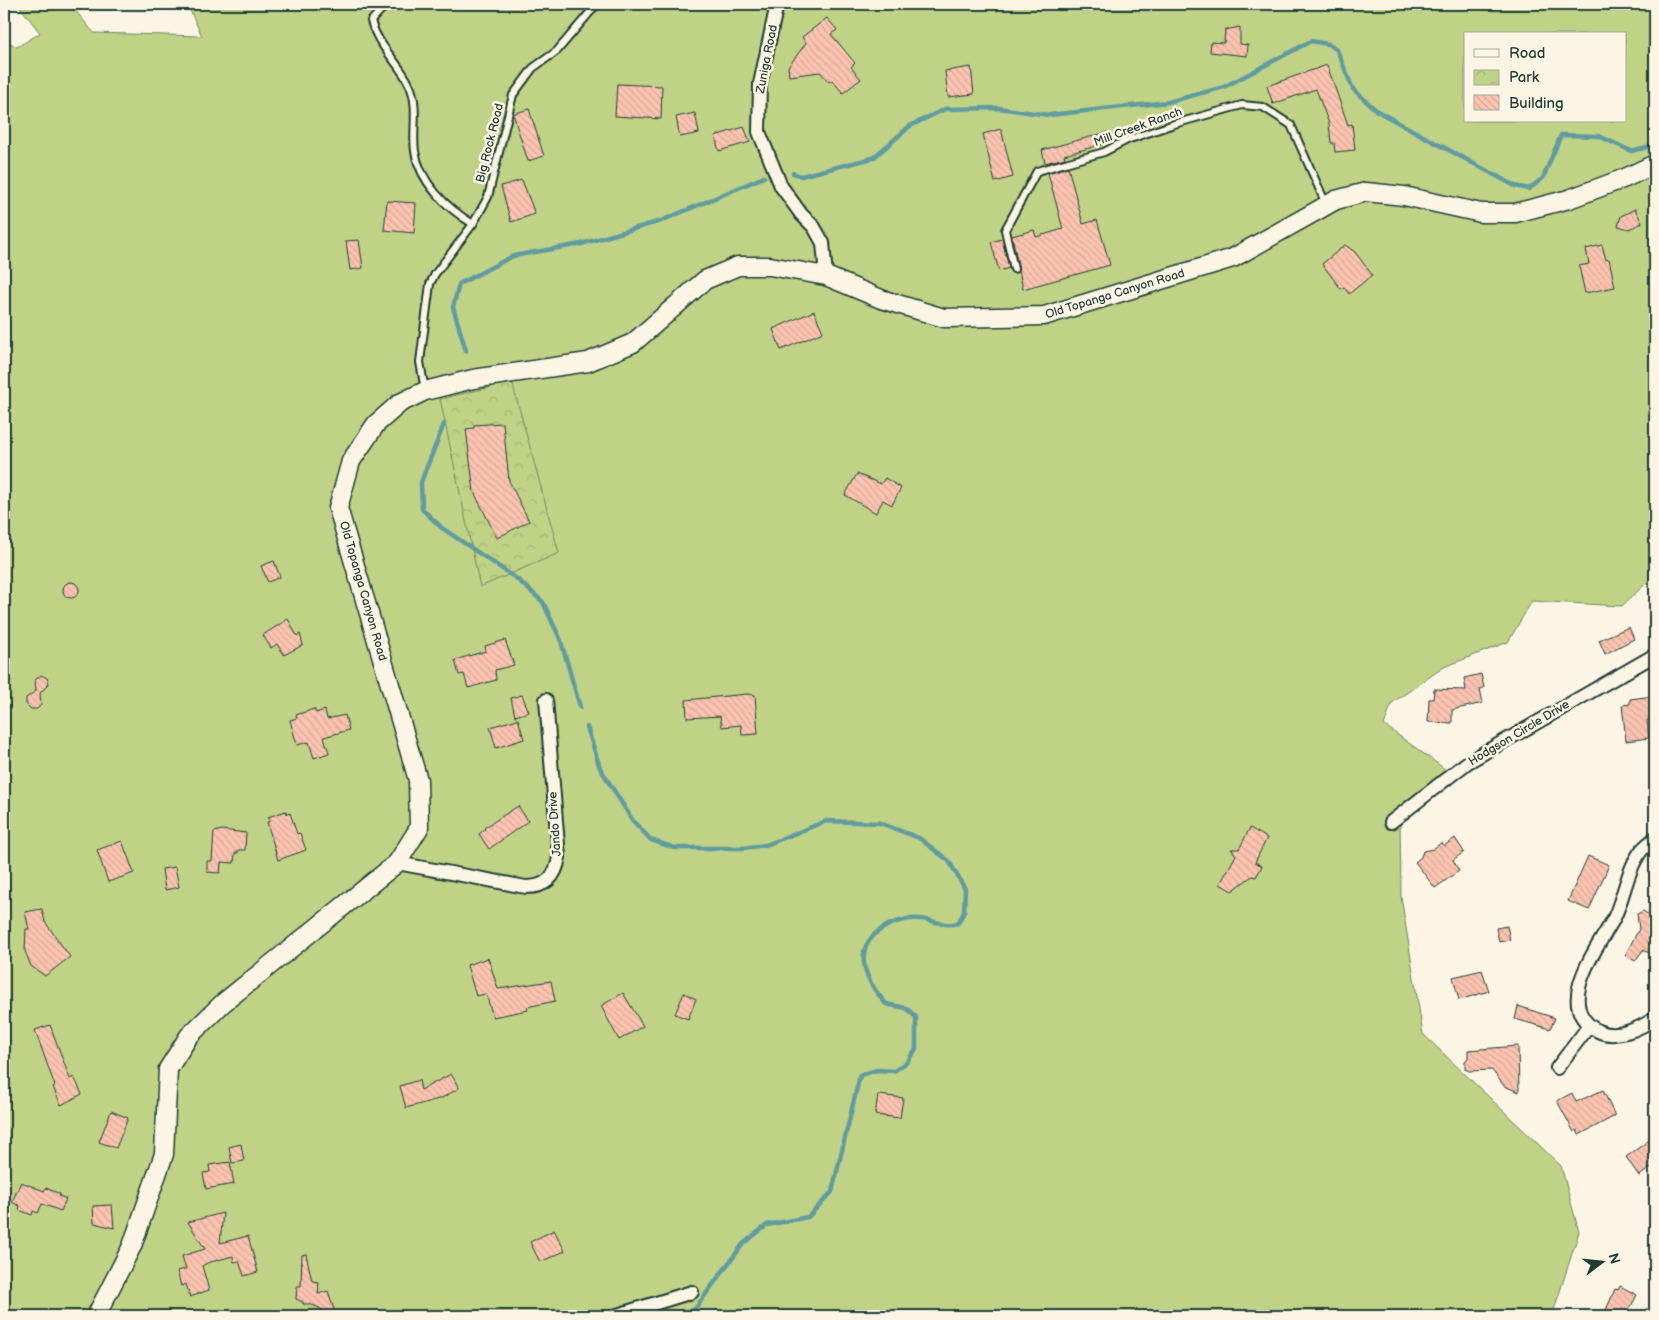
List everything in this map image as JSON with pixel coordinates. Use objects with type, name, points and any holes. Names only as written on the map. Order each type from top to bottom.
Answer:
[{"type":"main road","name":"Old Topanga Canyon Road","points":[[96,1316],[132,1246],[164,1154],[168,1069],[189,1036],[223,1003],[397,863],[419,828],[418,780],[338,508],[351,461],[376,424],[400,403],[425,391],[473,379],[588,362],[633,344],[705,280],[738,266],[770,266],[826,276],[881,299],[944,318],[1044,316],[1233,258],[1336,200],[1366,192],[1404,196],[1481,213],[1515,214],[1569,199],[1625,178],[1655,164]]},
{"type":"street","name":"Zuniga Road","points":[[777,4],[760,84],[758,132],[767,158],[781,186],[801,214],[814,227],[822,243],[826,276]]},
{"type":"street","name":"Hodgson Circle Drive","points":[[1392,822],[1468,762],[1655,655]]},
{"type":"street","name":"Jando Drive","points":[[397,863],[526,887],[534,887],[549,881],[557,868],[559,857],[546,700]]},
{"type":"street","points":[[1655,838],[1641,851],[1614,917],[1580,979],[1578,1008],[1589,1026],[1604,1034],[1623,1032],[1655,1018]]},
{"type":"street","points":[[1557,1068],[1589,1026]]},
{"type":"street","points":[[614,1316],[692,1292]]},
{"type":"lane","points":[[393,4],[381,10],[371,21],[374,34],[409,84],[414,96],[415,151],[421,169],[439,199],[452,211],[473,224]]},
{"type":"lane","name":"Big Rock Road","points":[[425,391],[420,362],[430,284],[435,274],[473,224],[488,197],[497,170],[514,95],[533,68],[557,51],[597,4]]},
{"type":"lane","name":"Mill Creek Ranch","points":[[1014,269],[1005,230],[1037,171],[1104,152],[1127,140],[1174,124],[1242,105],[1263,107],[1291,125],[1327,206]]},
{"type":"green space","points":[[18,4],[70,4],[94,33],[202,36],[187,4],[1655,4],[1655,575],[1622,606],[1532,601],[1508,642],[1444,667],[1392,703],[1384,725],[1449,772],[1400,819],[1401,896],[1423,1034],[1561,1166],[1579,1232],[1552,1316],[4,1316],[4,39],[17,47],[40,33]]},
{"type":"green space","points":[[512,382],[559,553],[480,587],[440,399]]},
{"type":"building","points":[[827,18],[837,30],[831,34],[855,63],[851,67],[861,79],[843,93],[832,80],[829,82],[820,72],[789,76],[788,67],[806,43],[802,37]]},
{"type":"building","points":[[1240,27],[1240,44],[1248,45],[1247,56],[1210,52],[1211,42],[1224,43],[1225,30]]},
{"type":"building","points":[[1327,65],[1348,125],[1352,124],[1355,150],[1335,152],[1334,143],[1331,143],[1329,124],[1316,89],[1273,104],[1267,86]]},
{"type":"building","points":[[971,67],[974,94],[948,97],[945,71]]},
{"type":"building","points":[[617,84],[662,86],[661,119],[615,116]]},
{"type":"building","points":[[529,109],[544,156],[528,161],[513,114]]},
{"type":"building","points":[[695,113],[699,133],[680,137],[676,117]]},
{"type":"building","points":[[744,127],[750,142],[719,151],[715,136]]},
{"type":"building","points":[[1001,129],[1013,177],[995,182],[983,134]]},
{"type":"building","points":[[1108,132],[1111,142],[1064,155],[1065,158],[1045,163],[1042,150]]},
{"type":"building","points":[[1068,167],[1083,224],[1097,220],[1110,265],[1023,289],[1012,236],[1034,230],[1036,237],[1063,229],[1048,173]]},
{"type":"building","points":[[522,180],[535,214],[511,222],[501,186]]},
{"type":"building","points":[[387,201],[416,203],[414,233],[384,230]]},
{"type":"building","points":[[1635,209],[1642,223],[1629,229],[1618,226],[1621,216]]},
{"type":"building","points":[[1002,239],[1009,268],[999,271],[991,242]]},
{"type":"building","points":[[359,240],[363,268],[350,270],[346,241]]},
{"type":"building","points":[[1345,245],[1355,252],[1372,275],[1349,294],[1344,287],[1341,289],[1322,264]]},
{"type":"building","points":[[1602,245],[1606,260],[1609,259],[1615,287],[1585,293],[1579,266],[1589,264],[1586,249]]},
{"type":"building","points":[[814,311],[823,332],[781,350],[773,329]]},
{"type":"building","points":[[503,423],[509,481],[529,521],[497,538],[474,492],[466,429],[474,428],[474,425]]},
{"type":"building","points":[[857,474],[881,484],[885,478],[901,488],[892,505],[883,500],[876,513],[845,495]]},
{"type":"building","points":[[274,561],[280,577],[268,582],[261,566]]},
{"type":"building","points":[[71,582],[79,590],[71,598],[63,590]]},
{"type":"building","points":[[288,619],[297,636],[300,634],[303,645],[284,655],[277,644],[271,648],[263,635]]},
{"type":"building","points":[[1629,627],[1634,639],[1605,654],[1599,640]]},
{"type":"building","points":[[505,640],[514,665],[495,670],[496,680],[468,688],[464,674],[459,675],[455,660],[486,651],[485,646]]},
{"type":"building","points":[[1481,674],[1484,688],[1480,689],[1483,703],[1452,710],[1452,723],[1428,722],[1429,699],[1433,699],[1434,689],[1466,690],[1464,678]]},
{"type":"building","points":[[41,675],[47,678],[49,684],[40,693],[41,705],[37,709],[31,709],[26,704],[26,698],[36,691],[35,680]]},
{"type":"building","points":[[747,694],[755,695],[758,734],[742,735],[741,725],[722,727],[720,716],[687,718],[686,700]]},
{"type":"building","points":[[522,695],[529,712],[515,716],[511,698]]},
{"type":"building","points":[[1653,696],[1655,719],[1647,720],[1649,738],[1626,741],[1622,705],[1630,704],[1630,699]]},
{"type":"building","points":[[314,709],[316,713],[325,710],[327,719],[345,715],[349,730],[324,737],[329,753],[314,758],[309,742],[297,745],[290,720],[297,718],[296,715]]},
{"type":"building","points":[[518,719],[524,739],[496,748],[490,727]]},
{"type":"building","points":[[518,806],[528,821],[489,849],[479,834],[484,828]]},
{"type":"building","points":[[286,811],[287,814],[290,813],[297,834],[300,833],[306,850],[278,860],[267,822],[270,821],[268,817]]},
{"type":"building","points":[[1250,828],[1267,838],[1255,862],[1262,866],[1256,877],[1252,876],[1232,891],[1220,884],[1236,855],[1231,849],[1239,849]]},
{"type":"building","points":[[222,830],[246,833],[245,850],[238,850],[238,853],[235,853],[234,863],[221,862],[220,873],[207,872],[207,861],[212,861],[214,832]]},
{"type":"building","points":[[1455,838],[1464,852],[1453,860],[1459,871],[1435,888],[1415,862],[1421,857],[1423,851],[1433,849],[1441,843],[1444,846]]},
{"type":"building","points":[[122,841],[134,873],[108,882],[97,850]]},
{"type":"building","points":[[1588,856],[1609,865],[1589,910],[1568,901]]},
{"type":"building","points":[[175,867],[179,887],[165,890],[162,869]]},
{"type":"building","points":[[42,909],[45,922],[70,957],[45,976],[31,966],[25,951],[26,929],[29,929],[25,912]]},
{"type":"building","points":[[1643,911],[1655,919],[1655,956],[1643,950],[1635,961],[1625,955],[1639,929],[1637,914]]},
{"type":"building","points":[[1507,926],[1510,940],[1499,942],[1496,928]]},
{"type":"building","points":[[488,958],[498,989],[551,981],[555,1001],[527,1007],[528,1010],[493,1017],[486,994],[476,996],[467,965]]},
{"type":"building","points":[[1482,970],[1489,991],[1459,1000],[1453,977]]},
{"type":"building","points":[[623,993],[643,1026],[619,1040],[601,1006]]},
{"type":"building","points":[[684,993],[696,999],[688,1019],[675,1014]]},
{"type":"building","points":[[1518,1006],[1555,1018],[1550,1029],[1515,1019]]},
{"type":"building","points":[[50,1025],[70,1079],[74,1077],[82,1094],[61,1105],[53,1087],[55,1086],[35,1030]]},
{"type":"building","points":[[1518,1046],[1519,1092],[1504,1086],[1492,1070],[1469,1071],[1465,1069],[1468,1050]]},
{"type":"building","points":[[451,1074],[459,1088],[442,1098],[406,1108],[400,1086],[419,1080],[421,1090]]},
{"type":"building","points":[[1603,1090],[1615,1116],[1579,1135],[1577,1130],[1574,1132],[1557,1101],[1572,1093],[1576,1102]]},
{"type":"building","points":[[878,1095],[903,1098],[900,1118],[875,1115]]},
{"type":"building","points":[[111,1111],[128,1118],[116,1148],[99,1142]]},
{"type":"building","points":[[1655,1136],[1655,1165],[1639,1176],[1626,1157]]},
{"type":"building","points":[[241,1144],[244,1161],[232,1163],[229,1147]]},
{"type":"building","points":[[230,1162],[234,1184],[206,1189],[203,1173],[210,1172],[209,1165]]},
{"type":"building","points":[[21,1182],[44,1191],[46,1188],[60,1194],[59,1196],[66,1199],[61,1211],[42,1204],[38,1213],[33,1211],[32,1215],[19,1210],[20,1206],[12,1202]]},
{"type":"building","points":[[112,1205],[114,1228],[94,1223],[93,1206]]},
{"type":"building","points":[[223,1213],[220,1243],[248,1236],[258,1272],[244,1276],[239,1261],[234,1262],[233,1256],[207,1263],[202,1266],[209,1290],[190,1297],[186,1284],[181,1286],[177,1271],[186,1269],[182,1256],[205,1249],[188,1222]]},
{"type":"building","points":[[554,1230],[565,1251],[540,1262],[530,1242]]},
{"type":"building","points":[[306,1254],[312,1281],[319,1282],[318,1294],[328,1291],[336,1316],[326,1316],[320,1308],[303,1304],[303,1302],[296,1299],[297,1286],[301,1286],[302,1255]]},
{"type":"building","points":[[1620,1286],[1637,1295],[1626,1316],[1618,1316],[1606,1310],[1615,1289],[1618,1290]]},
{"type":"waterway","points":[[793,173],[801,176],[873,158],[910,126],[945,109],[998,108],[1049,115],[1168,102],[1224,87],[1311,41],[1328,44],[1337,50],[1353,89],[1377,111],[1515,186],[1529,189],[1543,178],[1561,135],[1599,136],[1631,151],[1655,145]]},
{"type":"waterway","points":[[466,351],[453,307],[459,284],[513,256],[581,244],[661,221],[764,177]]},
{"type":"waterway","points":[[444,424],[421,482],[422,509],[442,528],[517,579],[543,602],[561,641],[580,707]]},
{"type":"waterway","points":[[587,727],[600,768],[633,821],[651,840],[675,848],[743,848],[766,845],[826,821],[880,823],[919,838],[949,861],[965,889],[964,912],[958,923],[944,924],[910,919],[890,924],[873,936],[864,953],[865,969],[869,980],[886,1004],[906,1008],[916,1017],[916,1049],[906,1063],[894,1071],[877,1070],[860,1075],[832,1192],[808,1217],[767,1225],[743,1244],[694,1310],[663,1316]]}]
